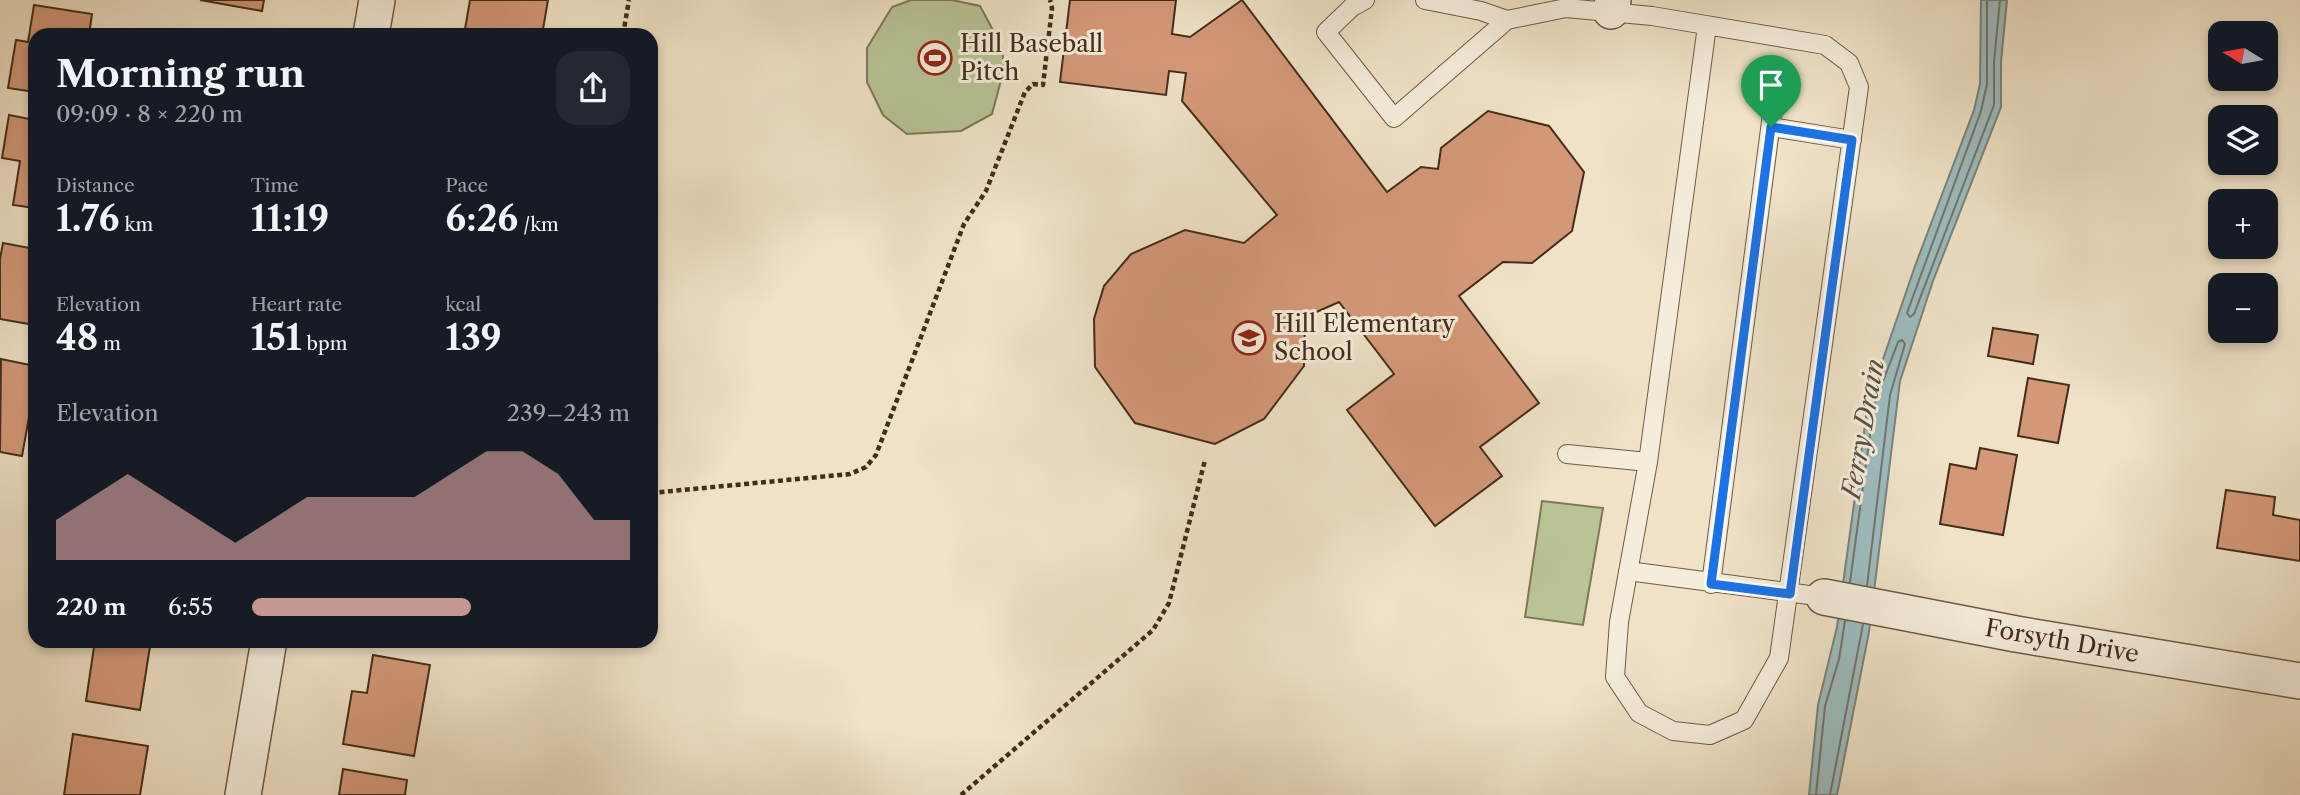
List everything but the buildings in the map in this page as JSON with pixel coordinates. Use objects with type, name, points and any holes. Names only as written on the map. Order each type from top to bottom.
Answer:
[{"type":"street","points":[[372,28],[377,0]]},
{"type":"street","name":"Forsyth Drive","points":[[1829,598],[2300,681]]},
{"type":"street","points":[[243,795],[268,648]]},
{"type":"lane","points":[[1365,0],[1326,32],[1394,118],[1507,20],[1566,8],[1612,6],[1707,26],[1825,45],[1849,62],[1859,87],[1779,658],[1744,720],[1710,735],[1673,731],[1639,713],[1615,677],[1619,622],[1648,462],[1707,26]]},
{"type":"lane","points":[[1425,0],[1481,11],[1507,20]]},
{"type":"lane","points":[[1711,584],[1776,83]]},
{"type":"lane","points":[[1771,127],[1852,140]]},
{"type":"lane","points":[[1567,454],[1648,462]]},
{"type":"lane","points":[[1628,571],[1829,598]]},
{"type":"path","points":[[624,28],[629,0]]},
{"type":"path","points":[[658,492],[850,474],[866,467],[876,455],[964,223],[986,191],[1025,92],[1033,85],[1043,85],[1052,8],[1050,0]]},
{"type":"path","points":[[961,795],[1153,630],[1169,603],[1205,460]]},
{"type":"green space","name":"Hill Baseball Pitch","points":[[911,0],[952,0],[980,6],[1002,47],[1004,69],[992,114],[961,131],[907,134],[883,115],[867,82],[867,48],[892,7]]},
{"type":"green space","points":[[1542,501],[1603,508],[1583,625],[1525,617]]},
{"type":"water","name":"Ferry Drain","points":[[1981,0],[2007,0],[2001,62],[2001,107],[1933,281],[1900,381],[1869,632],[1837,795],[1809,795],[1818,705],[1837,627],[1868,403],[1915,266],[1974,110],[1980,84]]},
{"type":"place","name":"Hill Baseball Pitch","points":[[935,58]]},
{"type":"place","name":"Hill Elementary School","points":[[1249,338]]},
{"type":"route","points":[[1771,127],[1852,140],[1790,594],[1711,584],[1771,127]]}]
